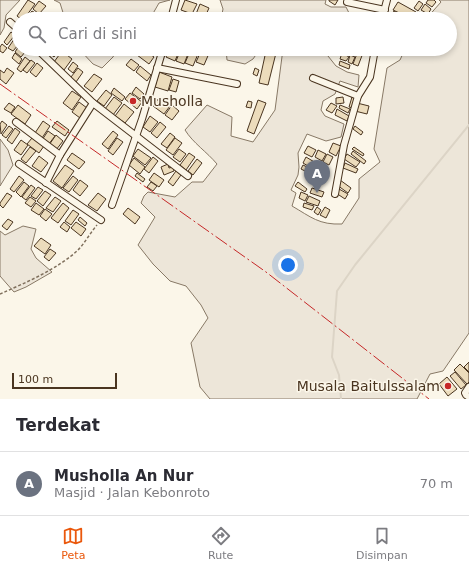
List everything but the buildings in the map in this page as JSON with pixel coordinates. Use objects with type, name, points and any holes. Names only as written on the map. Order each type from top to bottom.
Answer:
[{"type":"street","points":[[173,12],[176,0]]},
{"type":"street","points":[[346,2],[385,10],[387,0]]},
{"type":"street","points":[[44,56],[93,103],[188,176]]},
{"type":"street","points":[[112,205],[136,136],[161,56]]},
{"type":"street","points":[[335,194],[344,145],[358,96],[370,77],[374,56]]},
{"type":"street","points":[[157,68],[237,84]]},
{"type":"street","points":[[313,78],[358,96]]},
{"type":"street","points":[[46,183],[60,156],[93,103]]},
{"type":"street","points":[[16,122],[60,156]]},
{"type":"street","points":[[18,164],[100,220]]},
{"type":"street","points":[[469,387],[465,394],[469,397]]},
{"type":"path","points":[[0,294],[22,285],[53,268],[78,250],[100,220]]},
{"type":"shaded area","points":[[0,0],[20,0],[6,15],[4,28],[0,35]]},
{"type":"shaded area","points":[[54,0],[170,0],[159,3],[154,12],[63,12],[60,3]]},
{"type":"shaded area","points":[[220,0],[326,0],[325,4],[331,7],[346,7],[348,12],[222,12]]},
{"type":"shaded area","points":[[439,0],[469,0],[469,333],[443,371],[430,374],[417,399],[210,399],[200,387],[191,343],[208,318],[201,305],[186,286],[170,281],[153,264],[138,245],[155,217],[141,203],[144,196],[148,192],[175,197],[192,182],[203,182],[217,164],[185,130],[207,105],[232,117],[231,136],[253,142],[275,110],[282,56],[328,56],[336,66],[347,72],[359,75],[358,87],[340,81],[335,94],[323,101],[321,110],[325,116],[344,124],[341,137],[326,141],[307,134],[298,153],[298,175],[291,190],[296,193],[292,206],[321,222],[342,224],[359,198],[359,179],[380,162],[374,149],[387,68],[400,60],[402,56],[457,56],[457,12],[432,12],[441,2]]},
{"type":"shaded area","points":[[86,56],[114,56],[102,68],[93,64]]},
{"type":"shaded area","points":[[227,56],[255,56],[245,64],[227,60]]},
{"type":"shaded area","points":[[0,139],[8,150],[13,165],[0,186]]},
{"type":"shaded area","points":[[23,226],[36,229],[31,249],[36,258],[52,272],[14,292],[0,276],[0,231],[5,235]]},
{"type":"waterway","points":[[341,399],[339,375],[332,357],[337,291],[355,265],[469,125]]},
{"type":"power","points":[[0,84],[266,272],[429,399]]},
{"type":"place","name":"Musholla","points":[[133,101]]},
{"type":"place","name":"Musholla An Nur","points":[[317,193]]},
{"type":"place","name":"Musala Baitulssalam","points":[[448,386]]}]
